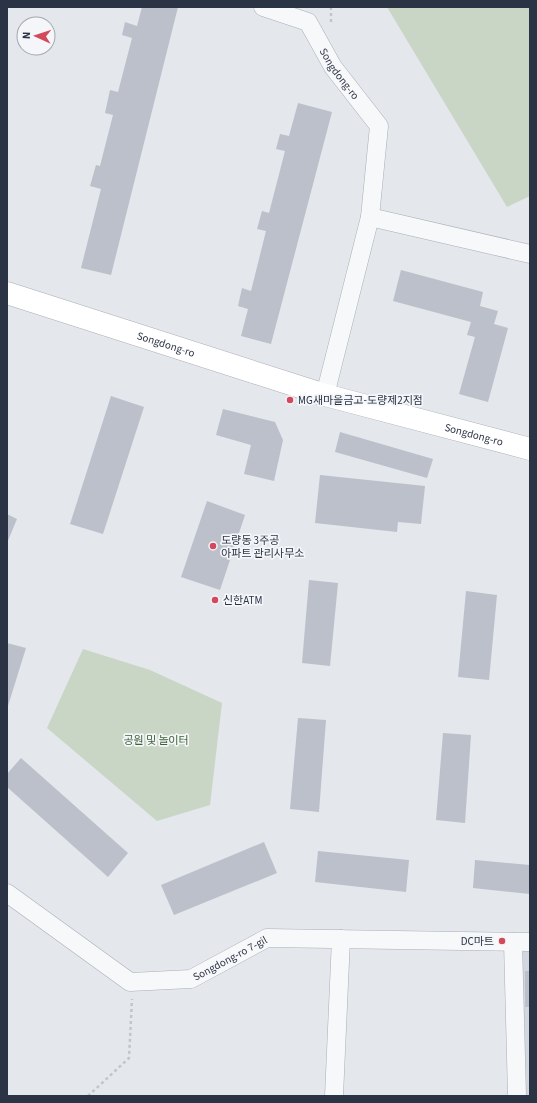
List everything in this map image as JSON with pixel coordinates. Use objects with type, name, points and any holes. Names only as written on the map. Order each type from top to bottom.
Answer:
[{"type":"street","name":"Songdong-ro","points":[[263,7],[308,22],[333,67],[379,126],[370,217],[325,395]]},
{"type":"street","points":[[370,217],[530,254]]},
{"type":"street","name":"Songdong-ro","points":[[7,293],[325,395],[530,448]]},
{"type":"street","points":[[7,893],[130,982]]},
{"type":"street","name":"Songdong-ro 7-gil","points":[[130,982],[191,979],[268,938],[522,942]]},
{"type":"street","points":[[334,1096],[341,939]]},
{"type":"street","points":[[517,1096],[522,942]]},
{"type":"path","points":[[88,1096],[129,1058],[133,1005],[130,982]]},
{"type":"shaded area","points":[[513,942],[530,942],[530,1096],[517,1096]]},
{"type":"green space","points":[[387,7],[530,7],[530,196],[507,207]]},
{"type":"green space","name":"공원 및 놀이터","points":[[83,649],[150,670],[222,703],[210,805],[157,821],[47,728]]},
{"type":"building","points":[[142,7],[178,7],[111,275],[81,268],[101,189],[90,186],[96,165],[100,166],[113,115],[105,113],[110,90],[118,92],[132,38],[122,35],[125,22],[137,26]]},
{"type":"building","points":[[298,103],[332,112],[271,344],[241,336],[248,309],[238,306],[242,288],[251,291],[266,231],[257,229],[262,211],[269,213],[285,151],[276,149],[280,134],[289,136]]},
{"type":"building","points":[[401,270],[483,292],[480,306],[498,311],[494,324],[508,328],[488,402],[459,394],[475,337],[467,335],[471,322],[393,301]]},
{"type":"building","points":[[111,396],[144,407],[103,534],[70,524]]},
{"type":"building","points":[[223,409],[275,422],[283,440],[274,481],[244,474],[251,445],[216,435]]},
{"type":"building","points":[[340,432],[433,459],[427,478],[335,452]]},
{"type":"building","points":[[320,475],[425,486],[421,524],[398,522],[397,532],[315,523]]},
{"type":"building","name":"도량동 3주공 아파트 관리사무소","points":[[207,501],[245,515],[220,590],[181,577]]},
{"type":"building","points":[[7,514],[17,519],[7,543]]},
{"type":"building","points":[[309,580],[338,583],[330,666],[302,663]]},
{"type":"building","points":[[466,591],[497,595],[489,680],[458,677]]},
{"type":"building","points":[[7,643],[26,648],[7,709]]},
{"type":"building","points":[[298,718],[326,720],[319,812],[290,809]]},
{"type":"building","points":[[443,733],[471,735],[465,823],[436,820]]},
{"type":"building","points":[[21,758],[128,853],[108,877],[7,787],[7,774]]},
{"type":"building","points":[[264,842],[277,873],[174,915],[161,885]]},
{"type":"building","points":[[318,851],[409,860],[406,892],[315,882]]},
{"type":"building","points":[[475,860],[530,865],[530,894],[473,888]]},
{"type":"building","points":[[525,971],[530,971],[530,1007],[525,1007]]},
{"type":"place","name":"MG새마을금고-도량제2지점","points":[[290,400]]},
{"type":"place","name":"도량동 3주공 아파트 관리사무소","points":[[213,546]]},
{"type":"place","name":"신한ATM","points":[[215,600]]},
{"type":"place","name":"DC마트","points":[[502,941]]}]
